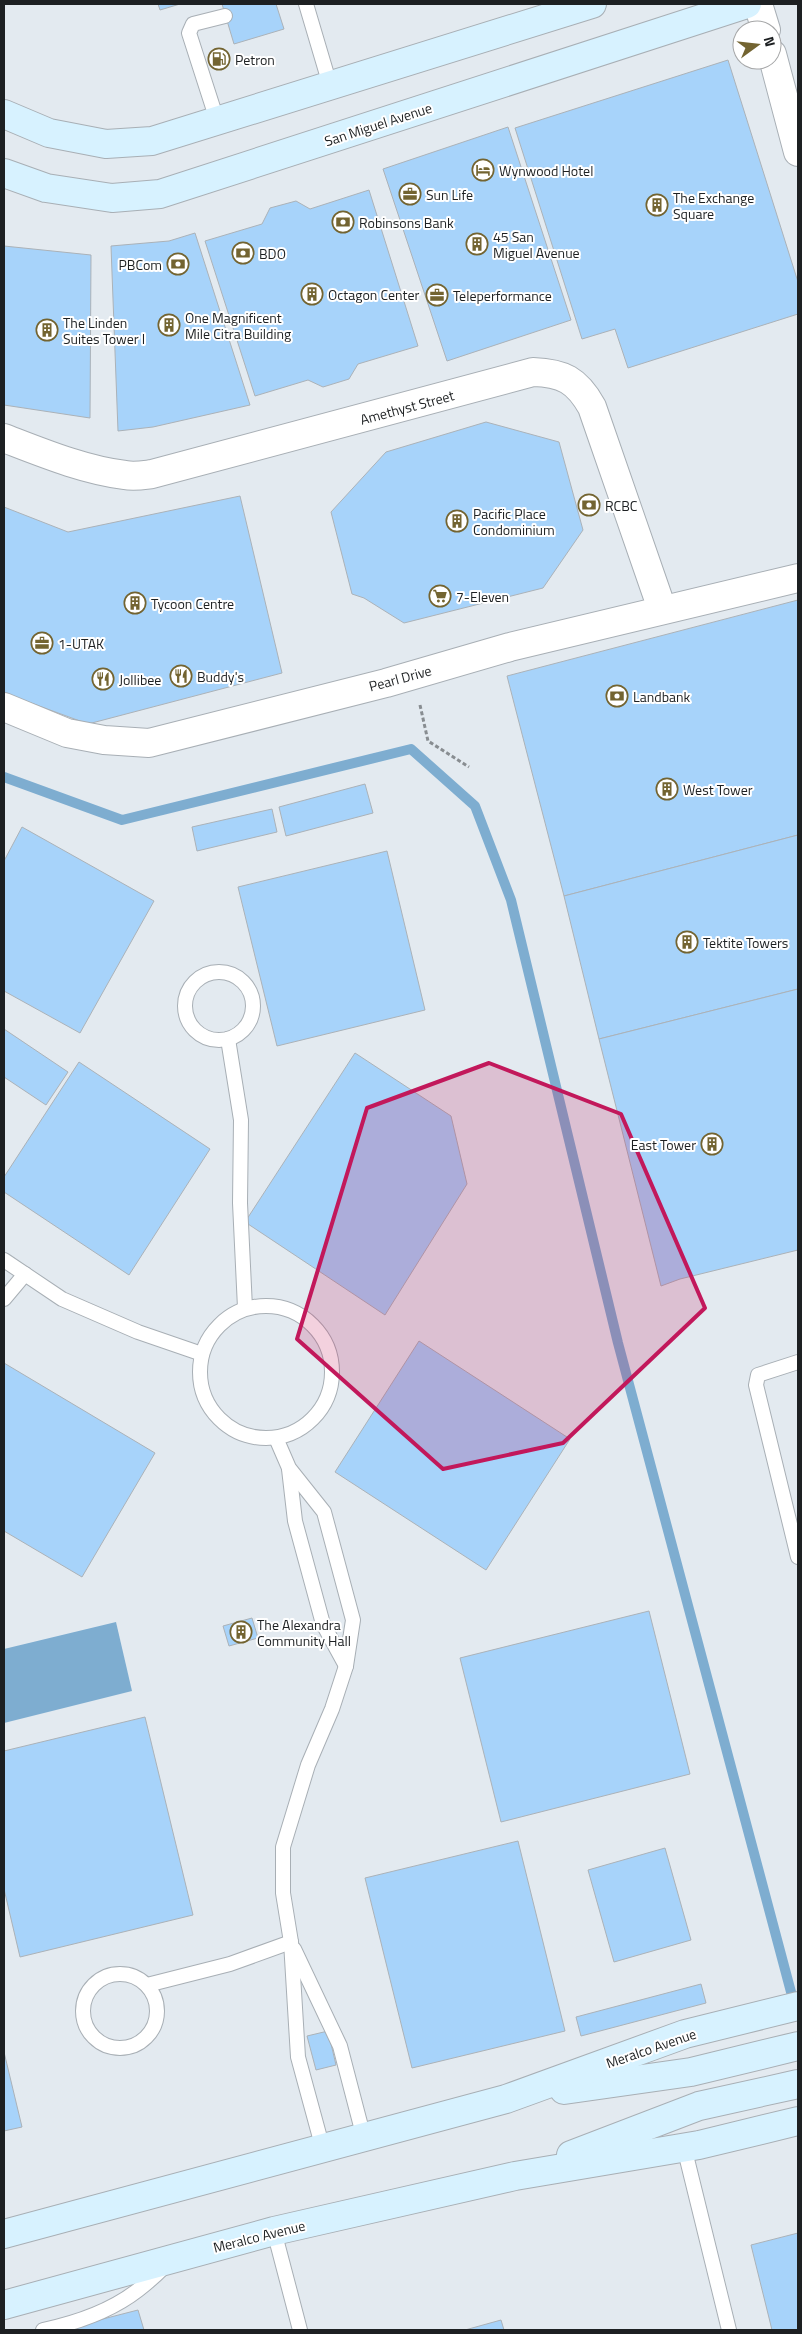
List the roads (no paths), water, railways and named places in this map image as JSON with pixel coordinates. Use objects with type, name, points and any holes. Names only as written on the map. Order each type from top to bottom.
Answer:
[{"type":"main road","points":[[4,114],[49,132],[106,144],[152,141],[592,4]]},
{"type":"main road","name":"San Miguel Avenue","points":[[4,173],[46,188],[112,198],[160,194],[747,4]]},
{"type":"main road","name":"Meralco Avenue","points":[[4,2234],[506,2099],[685,2034],[798,2006]]},
{"type":"main road","name":"Meralco Avenue","points":[[506,2099],[691,2072],[798,2046]]},
{"type":"main road","name":"Meralco Avenue","points":[[516,2176],[699,2106],[798,2084]]},
{"type":"main road","name":"Meralco Avenue","points":[[4,2305],[274,2231],[516,2176],[684,2147],[798,2122]]},
{"type":"street","points":[[758,4],[763,20]]},
{"type":"street","points":[[776,70],[798,152]]},
{"type":"street","name":"Amethyst Street","points":[[4,438],[49,455],[102,470],[127,476],[152,474],[533,372],[550,372],[569,378],[585,393],[592,407],[662,609]]},
{"type":"street","name":"Pearl Drive","points":[[4,707],[67,734],[104,740],[149,743],[414,675],[510,647],[662,609],[798,578]]},
{"type":"lane","points":[[306,4],[330,85]]},
{"type":"lane","points":[[217,120],[189,33],[193,24],[225,16]]},
{"type":"lane","points":[[219,971],[233,974],[245,982],[252,995],[254,1009],[249,1023],[240,1033],[228,1039],[214,1040],[201,1036],[191,1026],[186,1014],[185,1002],[188,990],[196,980],[206,973],[219,971]]},
{"type":"lane","points":[[228,1039],[241,1120],[240,1203],[246,1308]]},
{"type":"lane","points":[[4,1260],[62,1299],[138,1332],[202,1354]]},
{"type":"lane","points":[[4,1299],[25,1274]]},
{"type":"lane","points":[[267,1305],[288,1309],[308,1320],[322,1336],[331,1357],[332,1379],[326,1400],[314,1418],[296,1431],[276,1438],[254,1437],[233,1430],[216,1416],[204,1397],[200,1376],[202,1354],[211,1334],[226,1318],[246,1308],[267,1305]]},
{"type":"lane","points":[[798,1362],[758,1375],[756,1385],[798,1557]]},
{"type":"lane","points":[[276,1438],[289,1468],[324,1512],[353,1620],[346,1666],[332,1709],[308,1764],[283,1848],[283,1893],[291,1942],[298,2057],[323,2149]]},
{"type":"lane","points":[[289,1468],[295,1521],[323,1624],[346,1666]]},
{"type":"lane","points":[[147,1985],[230,1964],[291,1942]]},
{"type":"lane","points":[[291,1942],[340,2046],[364,2138]]},
{"type":"lane","points":[[114,1974],[126,1974],[138,1978],[147,1985],[154,1995],[157,2013],[151,2031],[143,2040],[131,2047],[117,2048],[103,2044],[92,2035],[84,2023],[82,2009],[86,1995],[94,1984],[103,1977],[114,1974]]},
{"type":"lane","points":[[684,2147],[729,2330]]},
{"type":"lane","points":[[274,2231],[300,2330]]},
{"type":"lane","points":[[42,2330],[66,2325],[115,2304],[138,2290],[172,2259]]},
{"type":"water","points":[[116,1622],[132,1691],[4,1723],[4,1649]]},
{"type":"waterway","points":[[4,777],[122,820],[411,749],[475,806],[511,900],[618,1343],[791,1992]]},
{"type":"place","name":"Petron","points":[[219,59]]},
{"type":"place","name":"Wynwood Hotel","points":[[483,170]]},
{"type":"place","name":"Sun Life","points":[[410,194]]},
{"type":"place","name":"The Exchange Square","points":[[657,205]]},
{"type":"place","name":"Robinsons Bank","points":[[343,222]]},
{"type":"place","name":"45 San Miguel Avenue","points":[[477,244]]},
{"type":"place","name":"BDO","points":[[243,253]]},
{"type":"place","name":"PBCom","points":[[178,264]]},
{"type":"place","name":"Octagon Center","points":[[312,294]]},
{"type":"place","name":"Teleperformance","points":[[437,295]]},
{"type":"place","name":"One Magnificent Mile Citra Building","points":[[169,325]]},
{"type":"place","name":"The Linden Suites Tower I","points":[[47,330]]},
{"type":"place","name":"RCBC","points":[[589,505]]},
{"type":"place","name":"Pacific Place Condominium","points":[[457,521]]},
{"type":"place","name":"7-Eleven","points":[[440,596]]},
{"type":"place","name":"Tycoon Centre","points":[[135,603]]},
{"type":"place","name":"1-UTAK","points":[[42,643]]},
{"type":"place","name":"Buddy's","points":[[181,676]]},
{"type":"place","name":"Jollibee","points":[[103,679]]},
{"type":"place","name":"Landbank","points":[[617,696]]},
{"type":"place","name":"West Tower","points":[[667,789]]},
{"type":"place","name":"Tektite Towers","points":[[687,942]]},
{"type":"place","name":"East Tower","points":[[712,1144]]},
{"type":"place","name":"The Alexandra Community Hall","points":[[241,1632]]}]
